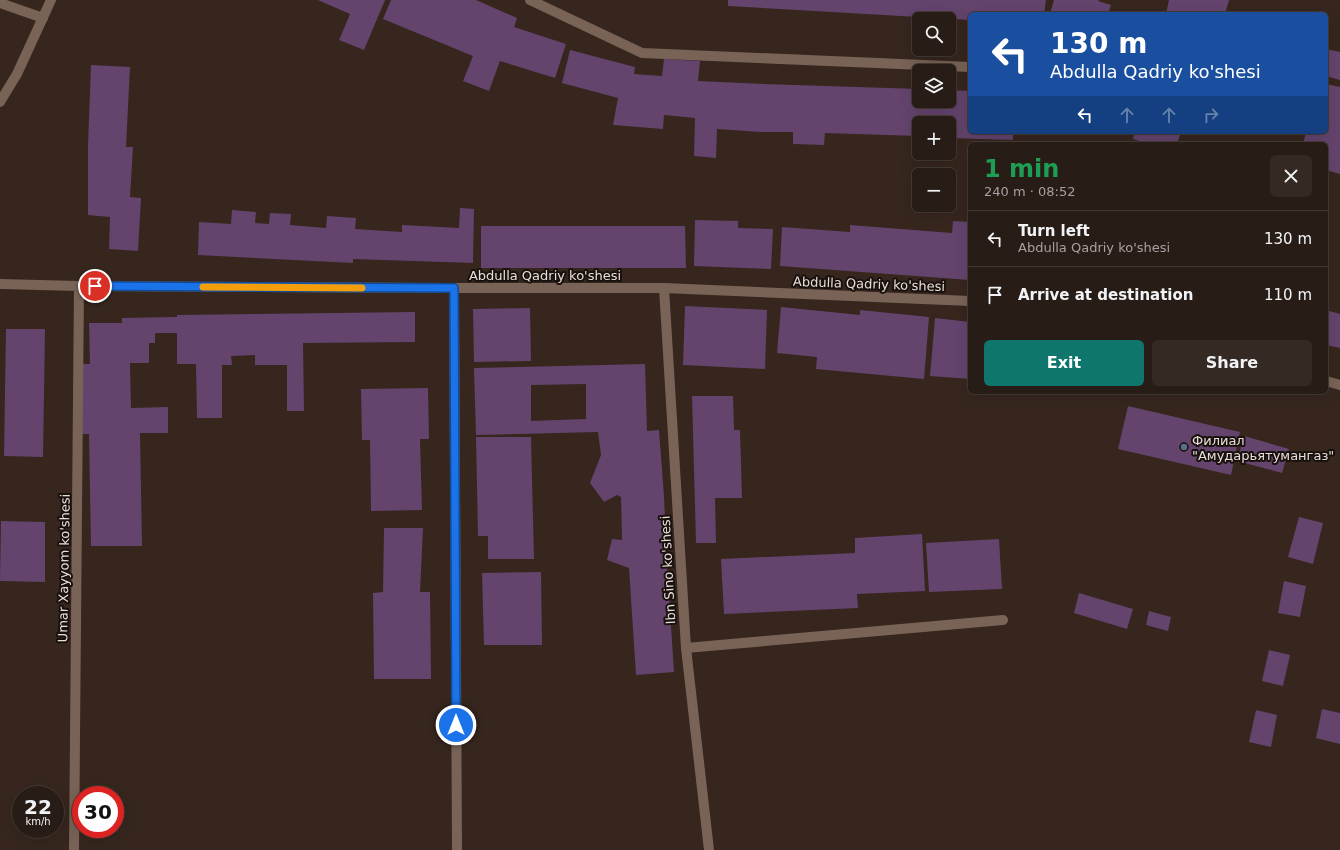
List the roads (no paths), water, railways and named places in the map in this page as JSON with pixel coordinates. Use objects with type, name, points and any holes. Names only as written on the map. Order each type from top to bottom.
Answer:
[{"type":"street","points":[[0,102],[17,74],[51,0]]},
{"type":"street","points":[[530,0],[642,52],[968,68]]},
{"type":"street","points":[[0,3],[43,18]]},
{"type":"street","name":"Abdulla Qadriy ko'shesi","points":[[0,284],[79,286],[664,288],[968,301]]},
{"type":"street","name":"Umar Xayyom ko'shesi","points":[[74,850],[79,286]]},
{"type":"street","points":[[454,288],[457,850]]},
{"type":"street","name":"Ibn Sino ko'shesi","points":[[664,288],[686,648],[709,850]]},
{"type":"street","points":[[1328,382],[1340,385]]},
{"type":"street","points":[[686,648],[1003,620]]},
{"type":"place","name":"Филиал \"Амударьятумангаз\"","points":[[1184,447]]}]
